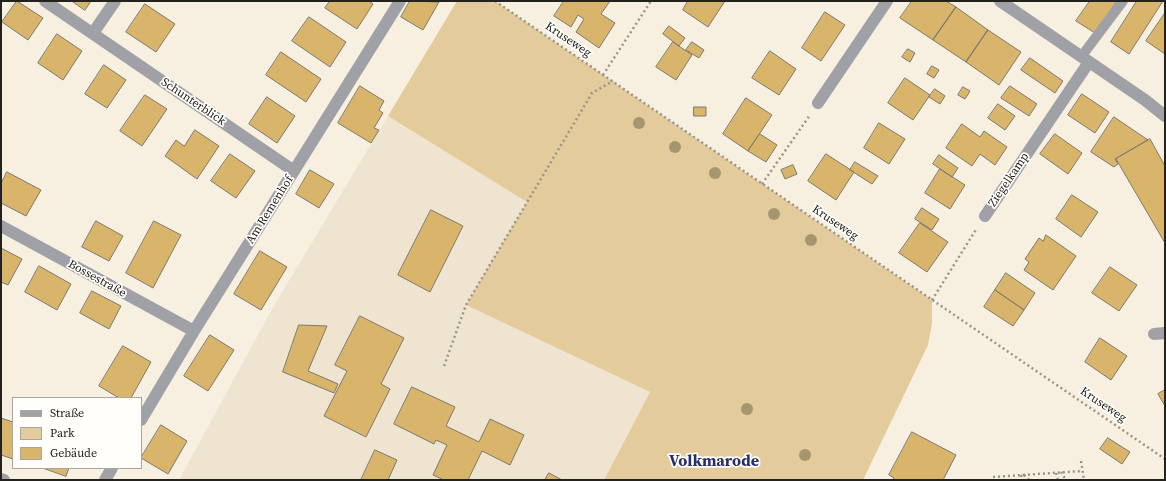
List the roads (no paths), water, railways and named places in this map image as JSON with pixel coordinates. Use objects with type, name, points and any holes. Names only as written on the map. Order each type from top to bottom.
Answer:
[{"type":"street","name":"Schunterblick","points":[[45,1],[294,171]]},
{"type":"street","points":[[93,33],[115,1]]},
{"type":"street","name":"Am Remenhof","points":[[142,418],[194,331],[400,1]]},
{"type":"street","points":[[818,103],[888,1]]},
{"type":"street","points":[[1000,1],[1145,100],[1165,116]]},
{"type":"street","name":"Ziegelkamp","points":[[985,216],[1085,60]]},
{"type":"street","name":"Bossestraße","points":[[1,226],[194,331]]},
{"type":"street","points":[[105,480],[111,469]]},
{"type":"lane","points":[[1085,60],[1123,1]]},
{"type":"district","name":"Volkmarode","points":[[714,462]]}]
